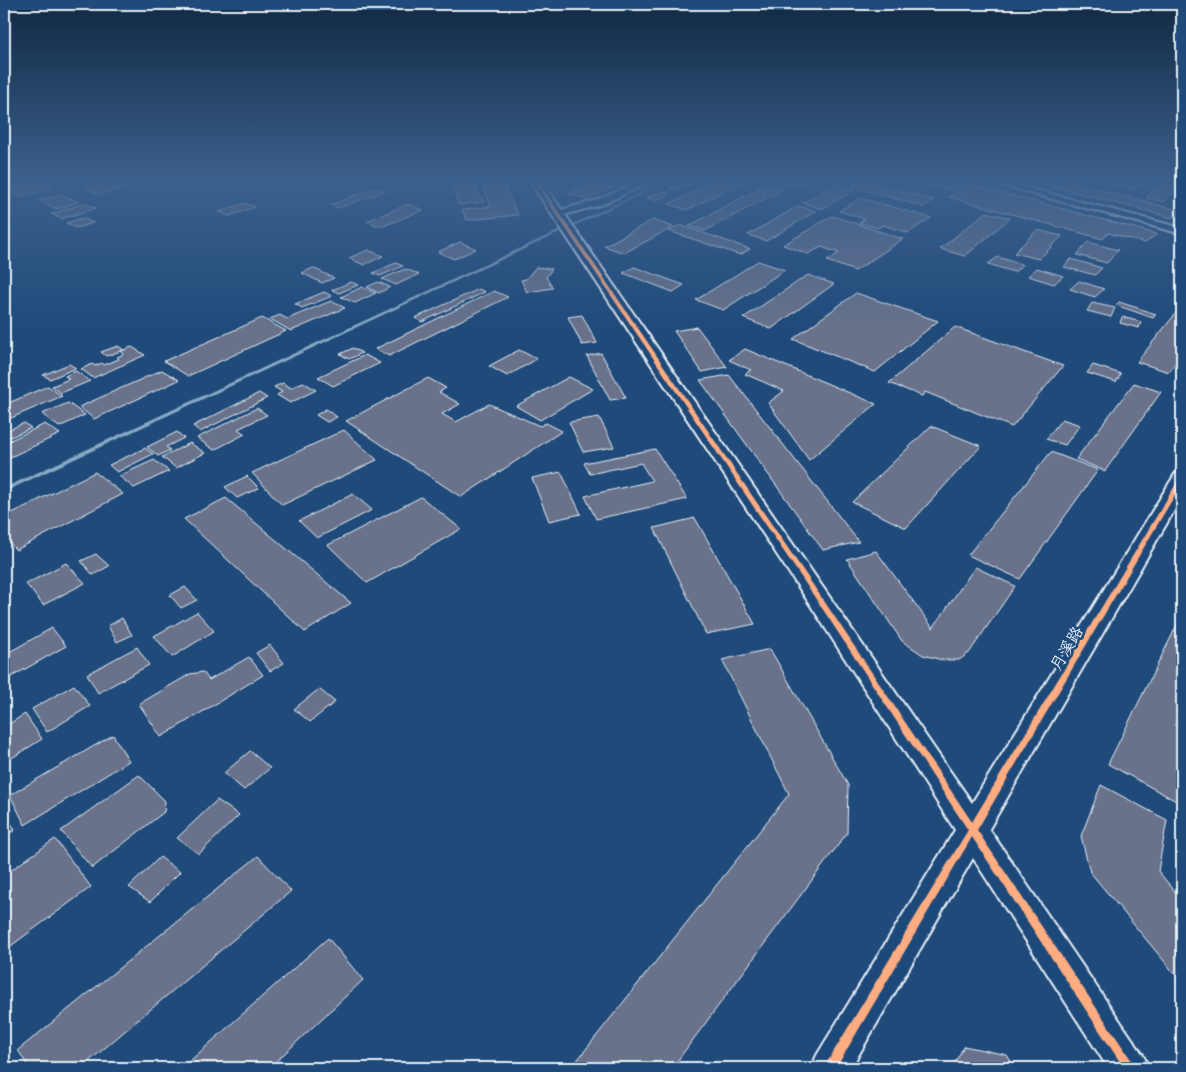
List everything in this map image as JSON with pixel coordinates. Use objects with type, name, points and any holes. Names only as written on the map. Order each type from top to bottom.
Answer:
[{"type":"street","points":[[568,230],[824,606],[1130,1068]]},
{"type":"street","name":"月溪路","points":[[830,1068],[1182,479]]},
{"type":"building","points":[[634,230],[667,230],[624,253],[604,246]]},
{"type":"building","points":[[695,230],[750,249],[740,255],[669,231]]},
{"type":"building","points":[[757,230],[784,230],[766,241],[748,235]]},
{"type":"building","points":[[808,230],[875,230],[903,239],[855,271],[827,261],[839,253],[821,247],[808,254],[783,245]]},
{"type":"building","points":[[899,230],[913,230],[908,233]]},
{"type":"building","points":[[964,230],[996,230],[965,256],[940,249]]},
{"type":"building","points":[[1037,230],[1062,236],[1039,259],[1014,253]]},
{"type":"building","points":[[1070,230],[1142,230],[1157,234],[1145,243],[1108,233],[1103,239]]},
{"type":"building","points":[[460,242],[476,249],[454,259],[438,252]]},
{"type":"building","points":[[1088,242],[1118,250],[1107,263],[1077,255]]},
{"type":"building","points":[[368,250],[383,256],[364,265],[349,258]]},
{"type":"building","points":[[998,257],[1023,265],[1014,272],[988,264]]},
{"type":"building","points":[[1071,259],[1102,268],[1095,275],[1064,267]]},
{"type":"building","points":[[758,261],[785,270],[723,310],[696,300]]},
{"type":"building","points":[[396,263],[403,266],[380,276],[373,273]]},
{"type":"building","points":[[536,267],[552,269],[546,277],[553,288],[527,292],[521,280],[526,279]]},
{"type":"building","points":[[634,267],[684,285],[673,292],[623,273]]},
{"type":"building","points":[[313,268],[334,278],[322,283],[302,273]]},
{"type":"building","points":[[1037,268],[1063,276],[1054,284],[1028,276]]},
{"type":"building","points":[[405,269],[419,274],[396,285],[382,279]]},
{"type":"building","points":[[808,275],[834,284],[771,329],[743,318]]},
{"type":"building","points":[[1079,281],[1104,289],[1095,297],[1070,289]]},
{"type":"building","points":[[351,282],[358,285],[339,293],[332,290]]},
{"type":"building","points":[[378,282],[390,287],[379,293],[367,287]]},
{"type":"building","points":[[362,287],[376,293],[355,303],[341,297]]},
{"type":"building","points":[[479,289],[485,292],[422,322],[415,318]]},
{"type":"building","points":[[494,291],[508,297],[389,356],[375,349]]},
{"type":"building","points":[[324,292],[332,296],[302,308],[295,304]]},
{"type":"building","points":[[856,293],[938,321],[875,372],[793,339]]},
{"type":"building","points":[[331,301],[345,308],[291,331],[270,319],[280,315],[287,319]]},
{"type":"building","points":[[1119,302],[1156,314],[1153,318],[1116,305]]},
{"type":"building","points":[[1092,303],[1115,308],[1111,317],[1087,311]]},
{"type":"building","points":[[1176,313],[1182,315],[1182,354],[1169,372],[1137,362]]},
{"type":"building","points":[[582,315],[597,343],[582,345],[568,317]]},
{"type":"building","points":[[1122,317],[1141,322],[1139,328],[1120,323]]},
{"type":"building","points":[[262,318],[286,331],[188,376],[164,361]]},
{"type":"building","points":[[697,327],[727,367],[702,372],[674,331]]},
{"type":"building","points":[[955,327],[1063,366],[1012,427],[925,392],[922,396],[889,383]]},
{"type":"building","points":[[118,346],[124,350],[106,356],[101,352]]},
{"type":"building","points":[[132,347],[145,355],[93,378],[81,369],[92,364],[95,366],[102,363],[104,365],[119,359],[117,357],[124,354],[121,351]]},
{"type":"building","points":[[353,348],[362,353],[349,359],[340,354]]},
{"type":"building","points":[[745,349],[876,404],[809,460],[768,403],[784,391],[745,374],[751,370],[729,360]]},
{"type":"building","points":[[519,350],[537,359],[507,376],[489,366]]},
{"type":"building","points":[[601,353],[626,398],[610,400],[587,356]]},
{"type":"building","points":[[365,355],[380,363],[333,386],[318,377]]},
{"type":"building","points":[[69,364],[76,368],[50,379],[43,375]]},
{"type":"building","points":[[1093,365],[1121,374],[1116,382],[1087,373]]},
{"type":"building","points":[[162,370],[179,380],[94,419],[79,407]]},
{"type":"building","points":[[76,371],[90,381],[61,393],[52,386],[69,379],[65,376]]},
{"type":"building","points":[[729,375],[859,542],[823,550],[700,380]]},
{"type":"building","points":[[569,377],[593,389],[540,420],[516,406]]},
{"type":"building","points":[[428,378],[446,388],[439,392],[460,404],[442,414],[456,422],[489,404],[540,426],[546,423],[562,431],[461,497],[346,421]]},
{"type":"building","points":[[303,382],[316,390],[290,403],[277,395],[282,392],[274,387],[283,383],[291,388]]},
{"type":"building","points":[[1134,383],[1161,392],[1105,471],[1076,459]]},
{"type":"building","points":[[48,386],[62,396],[4,421],[4,405]]},
{"type":"building","points":[[259,393],[267,398],[200,432],[193,426]]},
{"type":"building","points":[[68,403],[85,415],[59,427],[42,414]]},
{"type":"building","points":[[257,408],[267,415],[238,429],[245,434],[214,450],[197,438]]},
{"type":"building","points":[[326,409],[337,417],[327,422],[316,415]]},
{"type":"building","points":[[599,417],[614,447],[583,452],[569,422]]},
{"type":"building","points":[[1062,419],[1080,425],[1065,445],[1046,439]]},
{"type":"building","points":[[24,423],[31,428],[4,440],[4,432]]},
{"type":"building","points":[[45,424],[60,434],[4,460],[4,443]]},
{"type":"building","points":[[931,426],[981,446],[906,528],[852,502]]},
{"type":"building","points":[[344,430],[377,460],[282,505],[252,473]]},
{"type":"building","points":[[177,432],[184,438],[166,447],[170,450],[158,456],[147,447]]},
{"type":"building","points":[[190,443],[205,453],[176,468],[162,457]]},
{"type":"building","points":[[145,448],[153,454],[117,472],[109,465]]},
{"type":"building","points":[[655,449],[687,499],[596,519],[585,496],[652,481],[641,463],[590,474],[584,463]]},
{"type":"building","points":[[1051,452],[1098,470],[1020,579],[968,555]]},
{"type":"building","points":[[154,460],[169,471],[134,488],[119,476]]},
{"type":"building","points":[[95,472],[123,494],[16,550],[4,537],[4,517]]},
{"type":"building","points":[[561,472],[581,514],[549,521],[532,478]]},
{"type":"building","points":[[247,476],[259,488],[237,498],[225,487]]},
{"type":"building","points":[[353,494],[372,510],[317,538],[299,521]]},
{"type":"building","points":[[421,497],[461,529],[367,583],[328,545]]},
{"type":"building","points":[[226,498],[351,603],[305,632],[184,519]]},
{"type":"building","points":[[695,518],[755,624],[706,634],[654,528]]},
{"type":"building","points":[[876,551],[933,628],[975,567],[1015,586],[969,653],[959,660],[942,660],[923,655],[902,641],[847,559]]},
{"type":"building","points":[[96,554],[109,566],[93,575],[81,561]]},
{"type":"building","points":[[66,563],[85,583],[43,605],[26,584]]},
{"type":"building","points":[[185,587],[197,600],[181,608],[170,595]]},
{"type":"building","points":[[197,612],[214,631],[172,657],[154,636]]},
{"type":"building","points":[[1182,615],[1182,791],[1178,802],[1108,764]]},
{"type":"building","points":[[122,618],[132,635],[117,642],[108,626]]},
{"type":"building","points":[[52,628],[66,646],[4,681],[4,655]]},
{"type":"building","points":[[270,645],[284,663],[270,671],[256,653]]},
{"type":"building","points":[[137,647],[149,665],[98,693],[87,674]]},
{"type":"building","points":[[770,649],[848,785],[847,833],[672,1068],[571,1068],[789,794],[722,660]]},
{"type":"building","points":[[249,657],[263,675],[161,737],[139,704],[190,674],[203,672],[209,680]]},
{"type":"building","points":[[74,685],[90,706],[47,732],[32,709]]},
{"type":"building","points":[[319,689],[335,702],[310,722],[294,709]]},
{"type":"building","points":[[25,714],[42,739],[4,763],[4,727]]},
{"type":"building","points":[[113,735],[129,761],[25,825],[10,795]]},
{"type":"building","points":[[250,751],[270,768],[244,790],[224,773]]},
{"type":"building","points":[[139,775],[165,801],[164,812],[92,868],[61,831]]},
{"type":"building","points":[[1101,785],[1167,820],[1158,871],[1182,900],[1182,977],[1179,979],[1090,872],[1081,836]]},
{"type":"building","points":[[217,800],[239,815],[199,854],[177,838]]},
{"type":"building","points":[[4,811],[15,830],[4,837]]},
{"type":"building","points":[[55,839],[91,887],[4,951],[4,875]]},
{"type":"building","points":[[258,856],[291,891],[81,1068],[29,1068],[18,1050]]},
{"type":"building","points":[[160,857],[180,872],[150,902],[129,887]]},
{"type":"building","points":[[328,938],[363,980],[269,1068],[182,1068]]},
{"type":"building","points":[[964,1046],[1007,1055],[1015,1068],[952,1068]]},
{"type":"waterway","points":[[4,490],[563,230]]},
{"type":"cycle path","points":[[569,230],[824,606],[1130,1068]]},
{"type":"cycle path","points":[[830,1068],[1182,479]]}]
